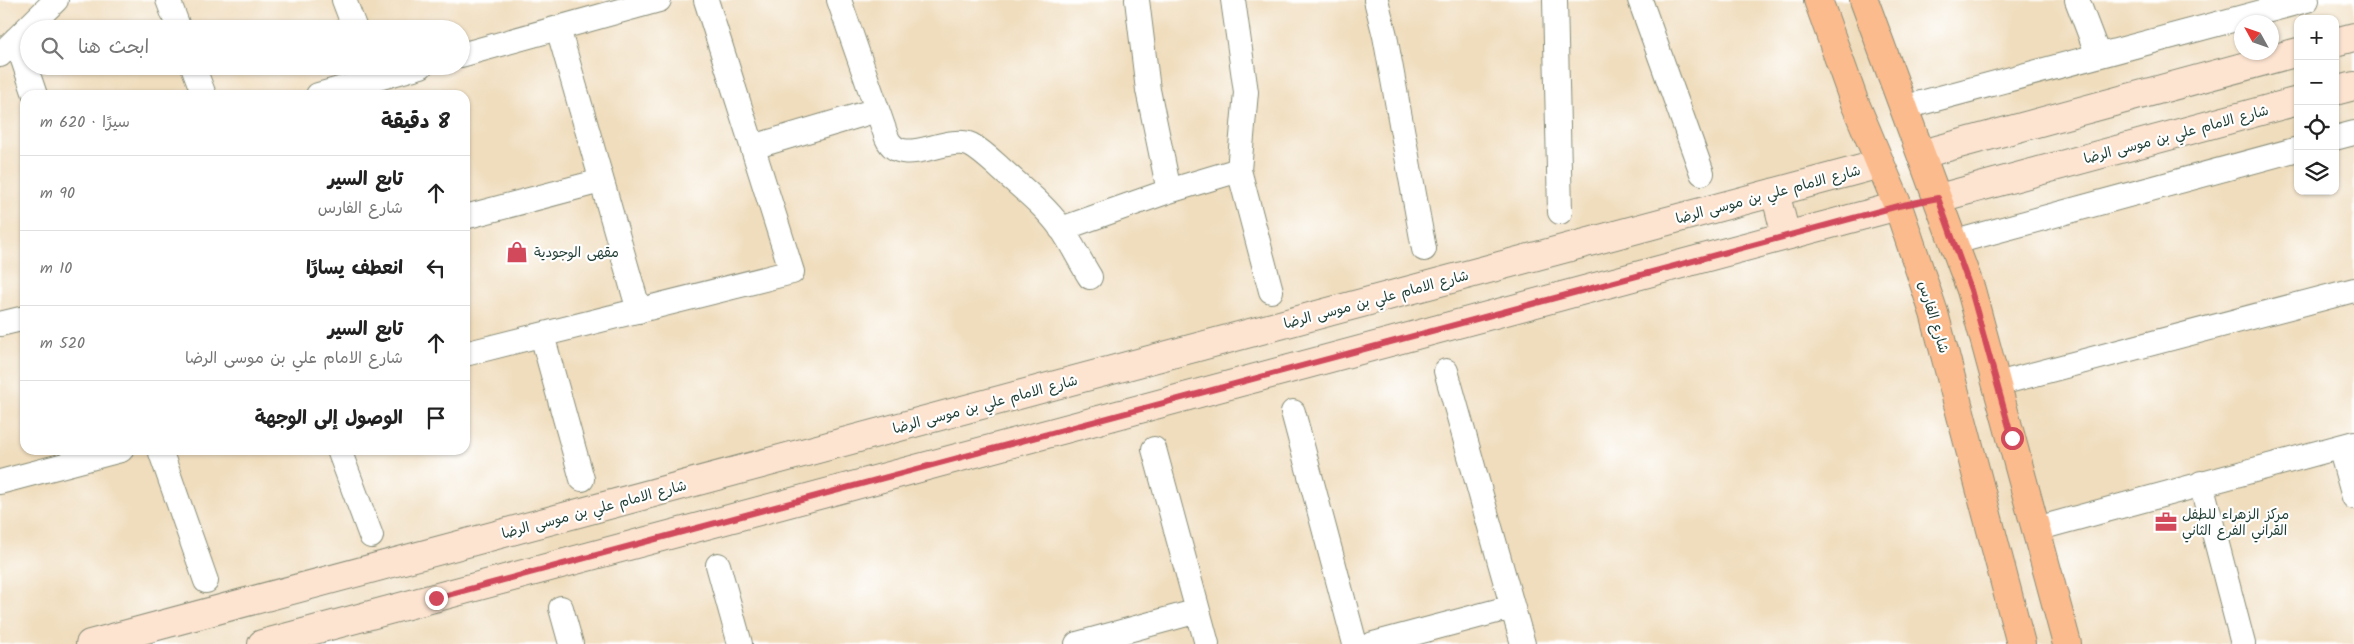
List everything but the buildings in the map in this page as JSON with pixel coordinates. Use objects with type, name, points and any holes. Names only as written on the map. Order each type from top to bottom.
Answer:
[{"type":"main road","name":"شارع الفارس","points":[[1818,0],[1854,101],[1898,206],[1934,313],[2021,644]]},
{"type":"main road","points":[[1864,0],[1902,108],[1922,154],[1971,290],[2067,644]]},
{"type":"main road","points":[[2339,41],[2354,37]]},
{"type":"main road","points":[[1880,164],[2294,53]]},
{"type":"main road","points":[[2339,90],[2354,86]]},
{"type":"main road","name":"شارع الامام علي بن موسى الرضا","points":[[1938,198],[2294,102]]},
{"type":"main road","name":"شارع الامام علي بن موسى الرضا","points":[[90,644],[1880,164]]},
{"type":"main road","points":[[1775,192],[1786,236]]},
{"type":"main road","points":[[262,644],[1898,206],[1938,198]]},
{"type":"street","points":[[36,20],[56,0]]},
{"type":"street","points":[[168,0],[175,20]]},
{"type":"street","points":[[344,0],[352,20]]},
{"type":"street","points":[[470,52],[558,28],[622,5],[659,0]]},
{"type":"street","points":[[470,353],[792,272],[706,0]]},
{"type":"street","points":[[839,0],[889,143],[897,150],[910,152],[952,142],[971,146],[1033,197],[1061,229],[1090,277]]},
{"type":"street","points":[[1137,0],[1148,90],[1169,191]]},
{"type":"street","points":[[1233,0],[1246,92],[1239,170],[1271,291]]},
{"type":"street","points":[[1376,0],[1385,36],[1424,249]]},
{"type":"street","points":[[1555,0],[1560,212]]},
{"type":"street","points":[[1640,0],[1702,173]]},
{"type":"street","points":[[2077,0],[2098,55]]},
{"type":"street","points":[[1902,108],[2098,55],[2254,7],[2307,0]]},
{"type":"street","points":[[558,28],[639,311]]},
{"type":"street","points":[[20,35],[8,47],[20,68]]},
{"type":"street","points":[[24,75],[33,90]]},
{"type":"street","points":[[196,75],[202,90]]},
{"type":"street","points":[[330,90],[366,75]]},
{"type":"street","points":[[753,147],[877,110]]},
{"type":"street","points":[[2339,137],[2354,133]]},
{"type":"street","points":[[1954,242],[2294,150]]},
{"type":"street","points":[[1061,229],[1169,191],[1239,170]]},
{"type":"street","points":[[470,216],[601,181]]},
{"type":"street","points":[[1997,384],[2354,290]]},
{"type":"street","points":[[0,324],[20,319]]},
{"type":"street","points":[[542,335],[582,479]]},
{"type":"street","points":[[1446,371],[1523,644]]},
{"type":"street","points":[[1292,412],[1355,644]]},
{"type":"street","points":[[2036,529],[2347,445],[2354,496]]},
{"type":"street","points":[[1154,449],[1207,644]]},
{"type":"street","points":[[0,482],[102,455]]},
{"type":"street","points":[[162,455],[206,581]]},
{"type":"street","points":[[341,455],[371,536]]},
{"type":"street","points":[[2201,483],[2243,644]]},
{"type":"street","points":[[718,566],[740,644]]},
{"type":"street","points":[[1373,644],[1512,607]]},
{"type":"street","points":[[561,608],[570,644]]},
{"type":"street","points":[[1077,644],[1198,611]]},
{"type":"place","name":"مقهى الوجودية","points":[[517,252]]},
{"type":"place","name":"مركز الزهراء للطفل القراني الفرع الثاني","points":[[2166,522]]},
{"type":"route","points":[[436,598],[1898,206],[1938,198],[1971,290],[2012,438]]}]
